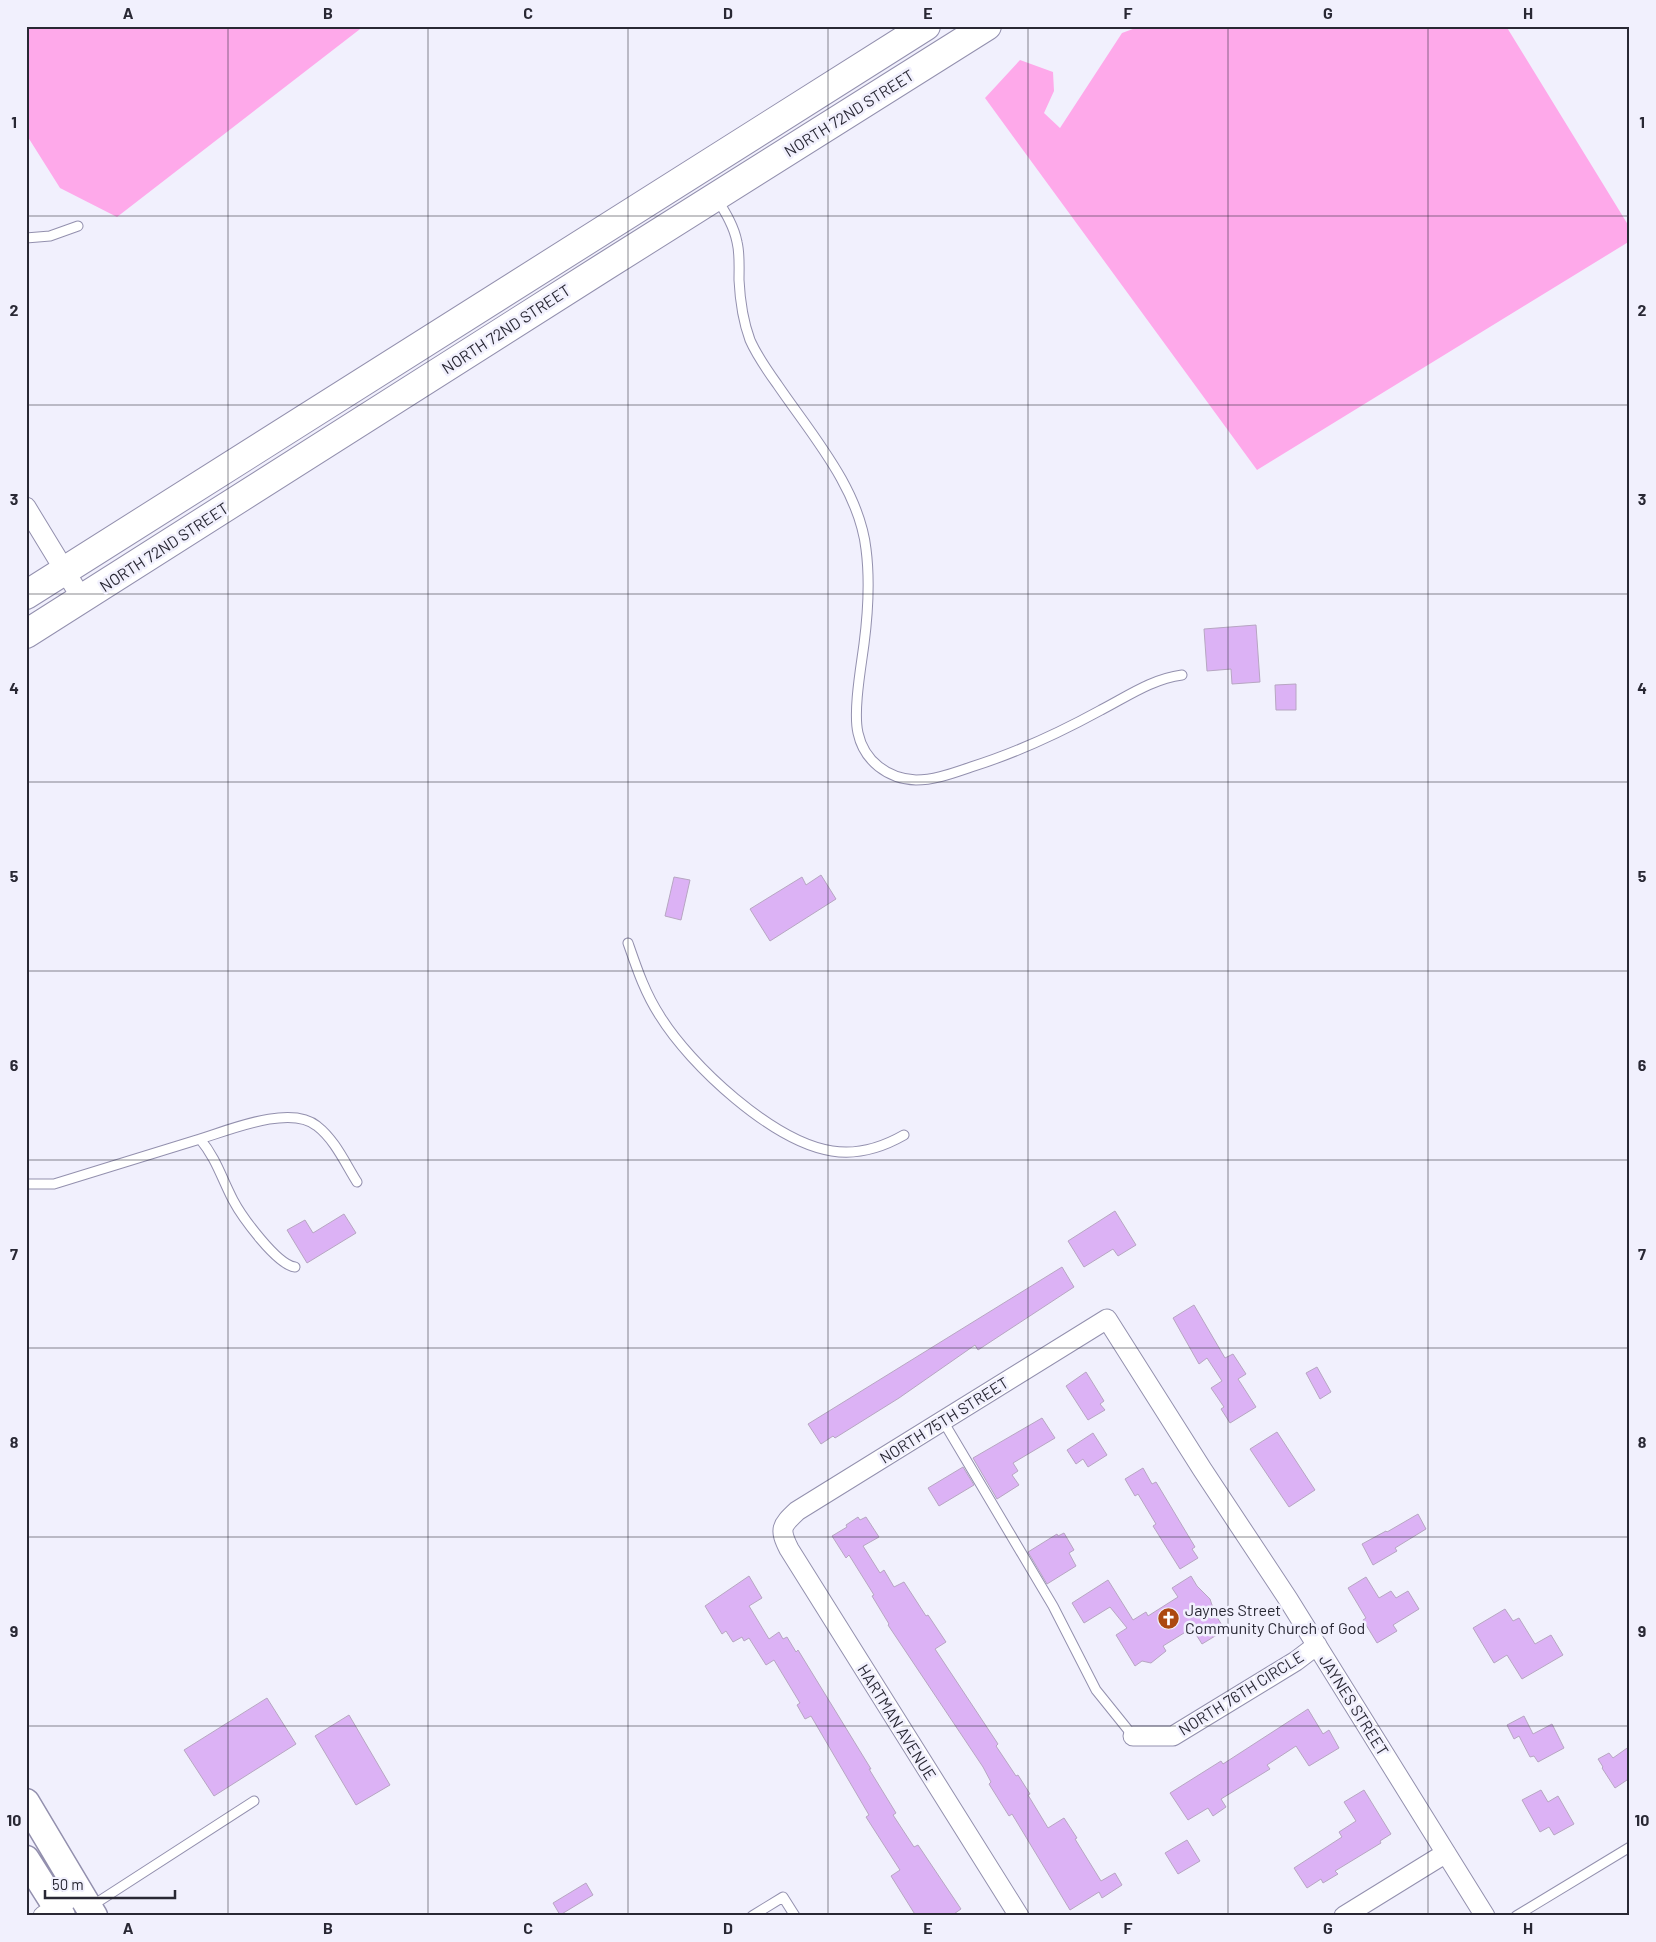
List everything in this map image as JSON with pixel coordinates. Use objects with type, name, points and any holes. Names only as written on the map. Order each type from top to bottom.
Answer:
[{"type":"main road","name":"NORTH 72ND STREET","points":[[26,595],[926,26]]},
{"type":"main road","name":"NORTH 72ND STREET","points":[[26,634],[987,26]]},
{"type":"main road","points":[[26,1802],[88,1905]]},
{"type":"main road","points":[[26,1859],[54,1913]]},
{"type":"street","points":[[26,507],[82,599]]},
{"type":"street","name":"NORTH 75TH STREET","points":[[783,1526],[797,1512],[1107,1319]]},
{"type":"street","name":"JAYNES STREET","points":[[1107,1319],[1317,1645],[1485,1916]]},
{"type":"street","name":"HARTMAN AVENUE","points":[[783,1526],[782,1535],[789,1549],[1019,1916]]},
{"type":"street","name":"NORTH 76TH CIRCLE","points":[[1133,1736],[1173,1736],[1296,1661],[1317,1645]]},
{"type":"street","points":[[1344,1916],[1446,1853]]},
{"type":"street","points":[[54,1913],[88,1905]]},
{"type":"lane","points":[[716,197],[726,214],[737,241],[741,303],[750,339],[770,374],[846,486],[862,526],[868,578],[860,673],[858,733],[861,743],[874,762],[891,775],[902,778],[925,780],[952,774],[1034,744],[1155,681],[1182,675]]},
{"type":"lane","points":[[26,238],[50,236],[78,226]]},
{"type":"lane","points":[[628,943],[648,996],[674,1037],[693,1059],[747,1108],[799,1141],[832,1151],[845,1152],[872,1149],[904,1135]]},
{"type":"lane","points":[[26,1184],[54,1184],[266,1120],[294,1117],[316,1124],[325,1133],[357,1182]]},
{"type":"lane","points":[[200,1139],[216,1161],[230,1194],[242,1215],[271,1251],[284,1263],[295,1267]]},
{"type":"lane","points":[[943,1421],[1053,1606],[1096,1690],[1133,1736]]},
{"type":"lane","points":[[88,1905],[254,1801]]},
{"type":"lane","points":[[1516,1916],[1630,1848]]},
{"type":"lane","points":[[752,1916],[783,1897],[795,1916]]},
{"type":"shaded area","points":[[26,26],[364,26],[117,217],[60,188],[26,134]]},
{"type":"shaded area","points":[[1141,26],[1506,26],[1630,228],[1630,241],[1257,470],[985,98],[1020,60],[1053,72],[1054,91],[1044,113],[1060,128],[1122,33]]},
{"type":"building","points":[[1256,625],[1260,682],[1232,684],[1231,669],[1207,671],[1204,629]]},
{"type":"building","points":[[1296,684],[1296,710],[1276,710],[1275,685]]},
{"type":"building","points":[[821,875],[836,899],[770,941],[750,909],[802,877],[806,885]]},
{"type":"building","points":[[674,877],[690,880],[681,920],[665,916]]},
{"type":"building","points":[[1115,1211],[1136,1245],[1118,1256],[1113,1249],[1084,1267],[1068,1241]]},
{"type":"building","points":[[344,1214],[356,1233],[307,1263],[287,1230],[305,1220],[313,1233]]},
{"type":"building","points":[[1062,1267],[1074,1287],[978,1350],[975,1345],[899,1398],[835,1438],[833,1436],[821,1444],[808,1424]]},
{"type":"building","points":[[1194,1305],[1225,1358],[1233,1354],[1246,1374],[1238,1379],[1256,1407],[1230,1423],[1221,1409],[1224,1407],[1211,1388],[1222,1381],[1207,1358],[1199,1364],[1173,1318]]},
{"type":"building","points":[[1317,1367],[1331,1392],[1320,1399],[1306,1373]]},
{"type":"building","points":[[1086,1372],[1104,1401],[1100,1404],[1105,1410],[1088,1420],[1066,1386]]},
{"type":"building","points":[[1042,1418],[1055,1438],[1013,1463],[1018,1471],[1012,1475],[1019,1485],[997,1499],[973,1458]]},
{"type":"building","points":[[1277,1432],[1315,1490],[1289,1507],[1250,1449]]},
{"type":"building","points":[[1093,1433],[1107,1455],[1088,1467],[1083,1459],[1076,1464],[1067,1450]]},
{"type":"building","points":[[963,1467],[974,1485],[939,1506],[928,1488]]},
{"type":"building","points":[[1143,1468],[1152,1484],[1156,1482],[1195,1547],[1192,1549],[1198,1558],[1180,1569],[1153,1526],[1156,1524],[1138,1494],[1135,1496],[1125,1479]]},
{"type":"building","points":[[1418,1514],[1426,1529],[1395,1548],[1397,1551],[1373,1565],[1362,1544]]},
{"type":"building","points":[[858,1517],[860,1520],[866,1517],[879,1537],[863,1546],[880,1573],[884,1570],[894,1587],[904,1582],[946,1642],[935,1649],[998,1744],[996,1746],[1030,1794],[1028,1795],[1048,1828],[1064,1818],[1101,1881],[1115,1873],[1122,1885],[1102,1898],[1099,1892],[1070,1910],[1012,1814],[1009,1816],[989,1784],[991,1782],[983,1767],[888,1625],[872,1596],[874,1595],[849,1555],[846,1558],[832,1536],[847,1527],[846,1525]]},
{"type":"building","points":[[1064,1533],[1074,1550],[1069,1553],[1076,1566],[1047,1584],[1028,1552],[1057,1534],[1058,1536]]},
{"type":"building","points":[[749,1576],[762,1598],[749,1606],[769,1639],[779,1632],[783,1639],[787,1637],[796,1652],[798,1650],[871,1769],[869,1769],[896,1813],[893,1815],[914,1847],[918,1845],[961,1909],[951,1916],[916,1916],[891,1876],[900,1870],[866,1817],[869,1815],[811,1716],[805,1719],[797,1705],[800,1703],[774,1660],[766,1665],[749,1638],[744,1641],[742,1637],[733,1642],[726,1631],[722,1634],[705,1606]]},
{"type":"building","points":[[1191,1576],[1197,1586],[1210,1599],[1215,1614],[1225,1630],[1202,1644],[1192,1628],[1163,1646],[1166,1651],[1151,1663],[1142,1661],[1135,1666],[1116,1635],[1127,1628],[1110,1607],[1084,1623],[1072,1603],[1108,1580],[1133,1620],[1146,1612],[1148,1616],[1178,1597],[1172,1588]]},
{"type":"building","points":[[1366,1577],[1379,1598],[1391,1591],[1396,1598],[1408,1591],[1419,1609],[1393,1625],[1397,1631],[1377,1643],[1363,1620],[1366,1618],[1348,1588]]},
{"type":"building","points":[[1505,1609],[1513,1621],[1519,1618],[1535,1644],[1551,1635],[1563,1655],[1522,1679],[1507,1655],[1494,1663],[1473,1628]]},
{"type":"building","points":[[267,1698],[296,1744],[214,1796],[184,1750]]},
{"type":"building","points":[[1308,1709],[1323,1734],[1329,1730],[1339,1748],[1309,1766],[1296,1746],[1267,1765],[1270,1769],[1221,1799],[1226,1807],[1213,1816],[1208,1808],[1188,1820],[1170,1793],[1221,1761],[1223,1764]]},
{"type":"building","points":[[349,1715],[390,1785],[356,1805],[315,1736]]},
{"type":"building","points":[[1524,1716],[1533,1734],[1552,1724],[1564,1748],[1538,1762],[1534,1756],[1530,1757],[1519,1736],[1514,1739],[1507,1725]]},
{"type":"building","points":[[1630,1746],[1630,1778],[1615,1788],[1598,1759],[1609,1753],[1613,1758]]},
{"type":"building","points":[[1364,1790],[1391,1834],[1380,1841],[1381,1843],[1335,1871],[1338,1874],[1323,1883],[1321,1879],[1307,1888],[1294,1868],[1342,1837],[1339,1832],[1356,1821],[1344,1802]]},
{"type":"building","points":[[1541,1790],[1548,1802],[1558,1796],[1574,1824],[1554,1835],[1549,1827],[1540,1832],[1522,1800]]},
{"type":"building","points":[[1187,1840],[1200,1861],[1178,1874],[1165,1853]]},
{"type":"building","points":[[586,1883],[593,1895],[560,1915],[553,1903]]},
{"type":"place","name":"Jaynes Street Community Church of God","points":[[1169,1619]]}]
